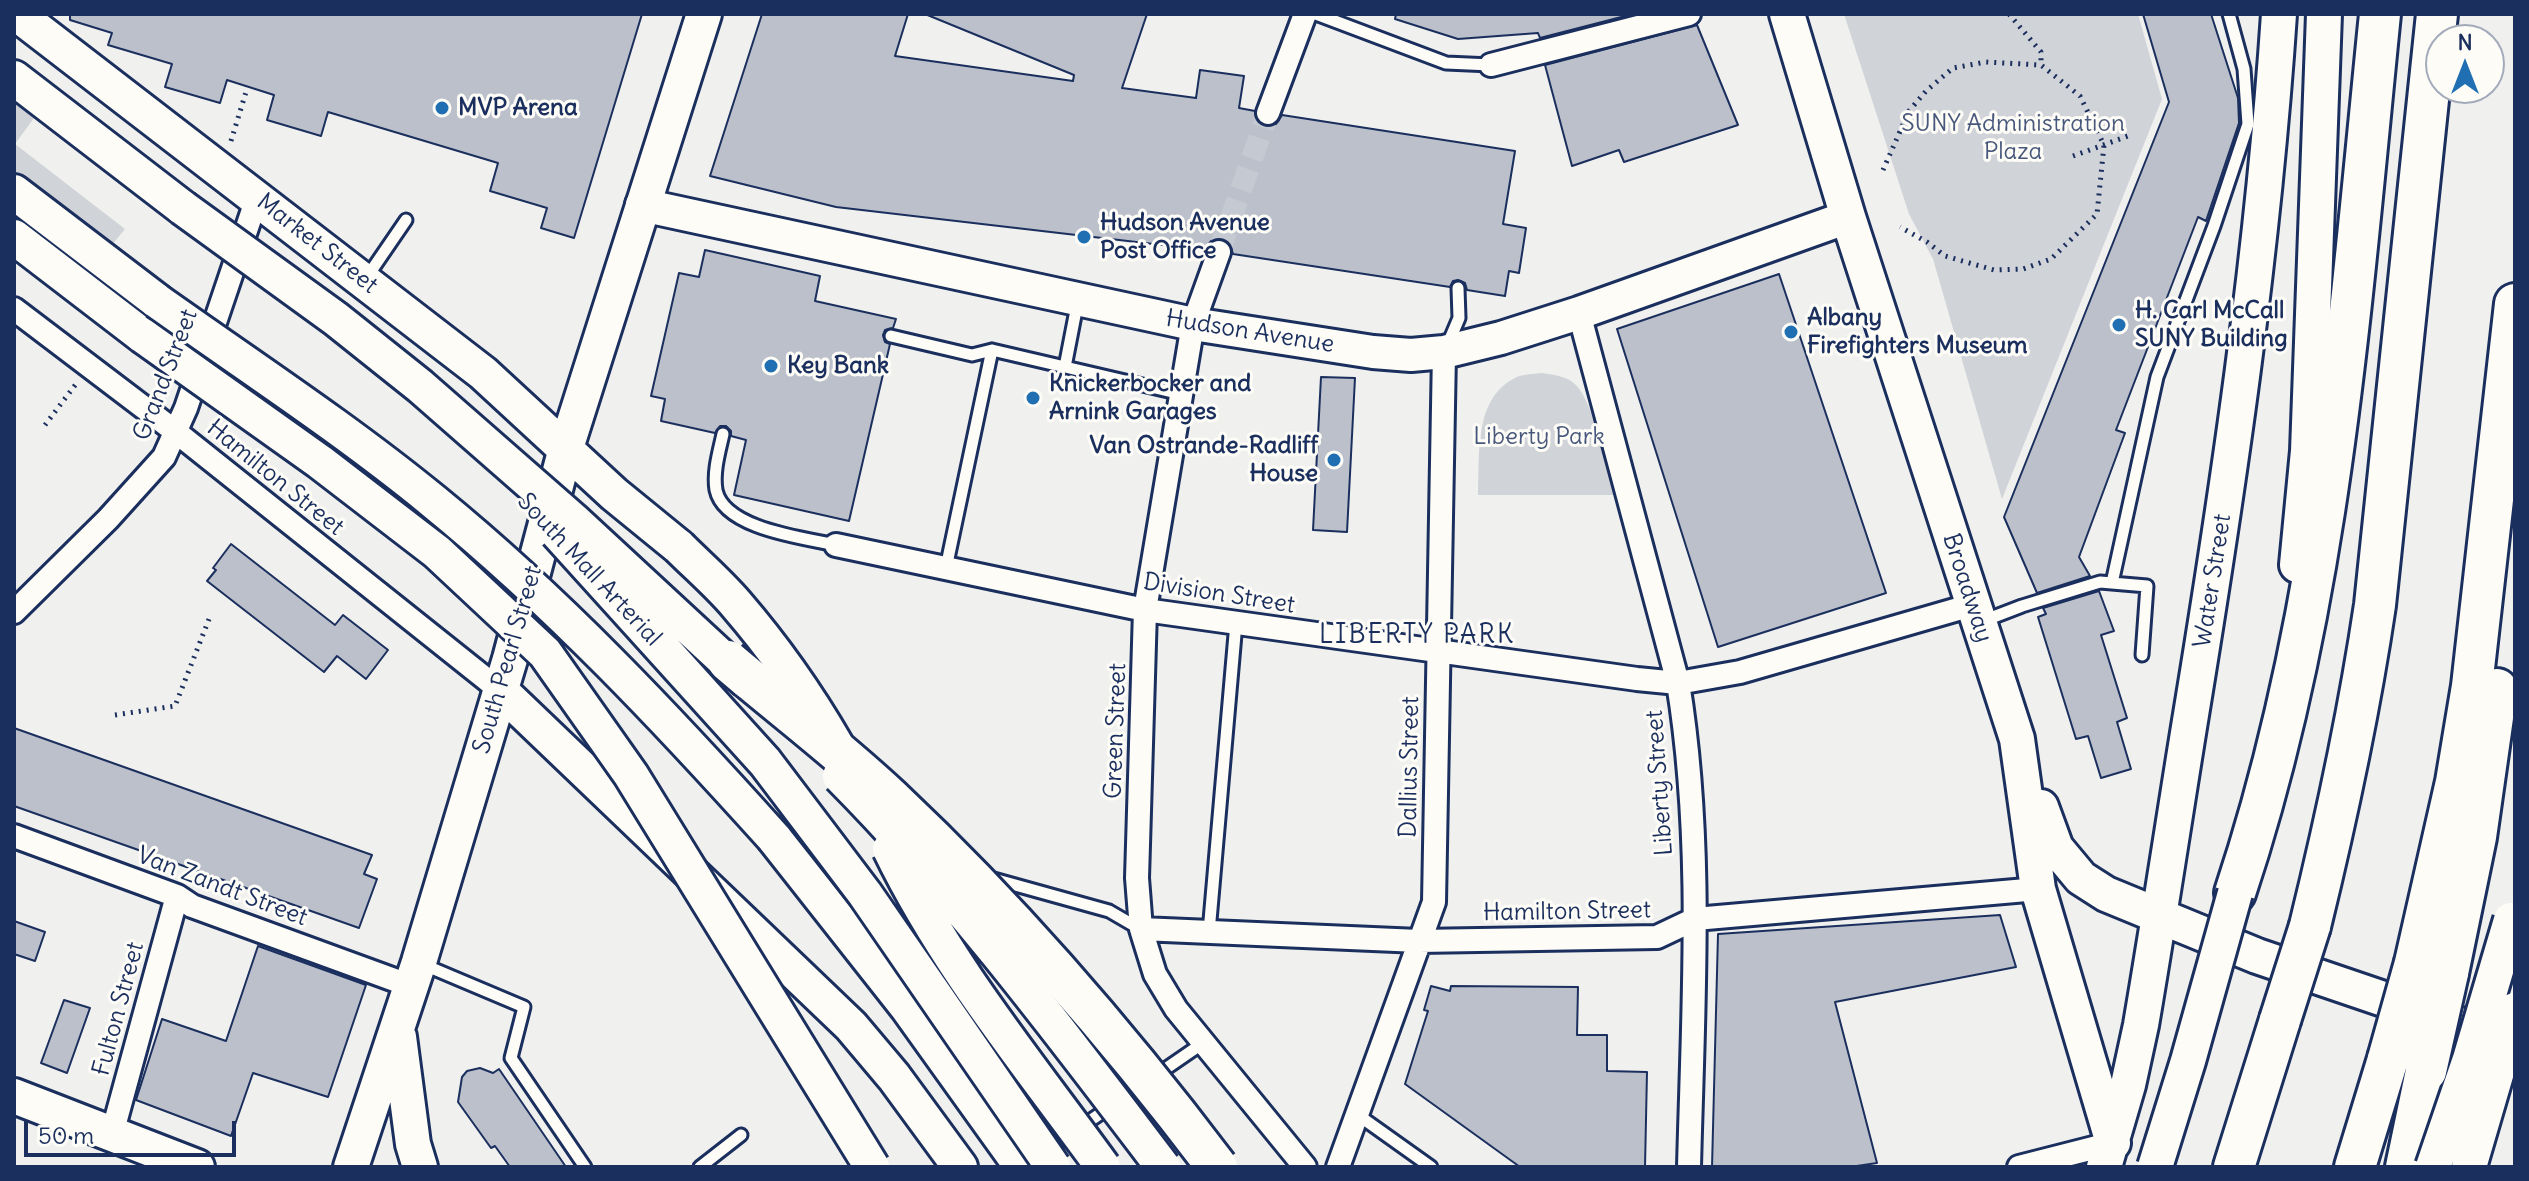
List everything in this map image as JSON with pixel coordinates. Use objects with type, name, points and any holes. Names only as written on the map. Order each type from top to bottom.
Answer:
[{"type":"highway","points":[[2235,893],[2268,786],[2302,641],[2320,542],[2346,350],[2380,14]]},
{"type":"highway","points":[[2234,1167],[2310,926],[2364,678],[2375,605],[2437,14]]},
{"type":"highway","points":[[2406,1167],[2426,1071],[2432,968],[2472,686],[2515,304]]},
{"type":"highway","points":[[2355,1167],[2388,1059],[2432,968],[2479,823],[2498,672],[2515,353]]},
{"type":"highway","points":[[728,661],[889,797],[995,901],[1092,1009],[1217,1167]]},
{"type":"main road","name":"Market Street","points":[[17,14],[47,29],[257,198],[483,373],[614,494],[679,547],[734,601],[813,705],[859,784],[923,909],[1009,1037],[1103,1167]]},
{"type":"main road","name":"South Pearl Street","points":[[351,1167],[398,1028],[501,691],[566,448],[704,14]]},
{"type":"main road","name":"Broadway","points":[[1787,14],[1848,217],[2017,739],[2038,889],[2108,1155]]},
{"type":"main road","name":"Water Street","points":[[2108,1155],[2141,1025],[2244,377],[2267,180],[2279,14]]},
{"type":"main road","points":[[2155,1167],[2235,893],[2289,632],[2301,535],[2310,406],[2324,14]]},
{"type":"main road","name":"South Mall Arterial","points":[[14,78],[183,208],[480,458],[545,520],[765,762],[865,894],[1053,1167]]},
{"type":"main road","name":"South Mall Arterial","points":[[14,192],[157,301],[363,447],[433,501],[571,624],[642,694],[774,838],[908,1008],[1022,1167]]},
{"type":"main road","points":[[183,208],[336,319],[420,386],[728,661],[882,819],[932,877],[1011,972],[1163,1167]]},
{"type":"main road","points":[[14,237],[437,552],[545,653],[639,786],[872,1167]]},
{"type":"main road","points":[[501,691],[851,1026],[894,1077],[960,1167]]},
{"type":"main road","points":[[2017,739],[2056,848],[2081,878],[2106,894],[2257,956],[2515,1044]]},
{"type":"main road","points":[[2433,1167],[2494,983],[2515,902]]},
{"type":"main road","points":[[2469,1167],[2515,1010]]},
{"type":"main road","points":[[398,1028],[413,1144],[420,1167]]},
{"type":"main road","points":[[14,1096],[197,1167]]},
{"type":"street","points":[[1268,113],[1305,14]]},
{"type":"street","points":[[1491,65],[1689,14]]},
{"type":"street","name":"Grand Street","points":[[14,612],[108,519],[164,457],[176,432],[257,198]]},
{"type":"street","name":"Hudson Avenue","points":[[642,205],[1193,324],[1411,355],[1444,352],[1579,313],[1848,217]]},
{"type":"street","name":"Green Street","points":[[1219,252],[1193,324],[1145,610],[1137,878],[1141,929],[1155,974],[1176,1009],[1305,1167]]},
{"type":"street","name":"Hamilton Street","points":[[14,309],[176,432],[501,691]]},
{"type":"street","name":"Liberty Street","points":[[1579,313],[1678,683],[1687,739],[1695,919],[1689,1167]]},
{"type":"street","name":"Dallius Street","points":[[1338,1167],[1434,902],[1444,352]]},
{"type":"street","name":"Division Street","points":[[836,545],[1145,610],[1678,683],[1740,672],[1975,614]]},
{"type":"street","name":"Van Zandt Street","points":[[14,836],[177,896],[192,906],[415,974]]},
{"type":"street","name":"Hamilton Street","points":[[1141,929],[1419,941],[1657,937],[1695,919],[2038,889]]},
{"type":"street","name":"Fulton Street","points":[[112,1134],[177,896]]},
{"type":"street","points":[[2019,1167],[2108,1155]]},
{"type":"lane","points":[[1316,14],[1446,63],[1491,65]]},
{"type":"lane","points":[[2112,583],[2157,377],[2214,226],[2248,124],[2244,69],[2229,14]]},
{"type":"lane","points":[[365,281],[406,220]]},
{"type":"lane","points":[[1444,352],[1459,318],[1458,288]]},
{"type":"lane","points":[[1065,367],[1078,300]]},
{"type":"lane","points":[[891,336],[972,355],[992,350],[1181,394]]},
{"type":"lane","points":[[946,568],[992,350]]},
{"type":"lane","points":[[723,434],[715,476],[716,494],[731,514],[771,531],[836,545]]},
{"type":"lane","points":[[1975,614],[2022,606],[2100,582],[2147,586],[2142,655]]},
{"type":"lane","points":[[1209,932],[1236,623]]},
{"type":"lane","points":[[976,873],[1023,889],[1109,911],[1141,929]]},
{"type":"lane","points":[[415,974],[524,1007],[511,1058],[585,1167]]},
{"type":"lane","points":[[1022,1167],[1203,1043]]},
{"type":"lane","points":[[1358,1115],[1431,1167]]},
{"type":"lane","points":[[700,1167],[741,1135]]},
{"type":"path","points":[[2009,14],[2041,52],[2041,65]]},
{"type":"path","points":[[1883,170],[1909,111],[1926,91],[1953,68],[1986,62],[2041,65],[2080,96],[2104,145],[2097,214],[2051,259],[2023,269],[1986,269],[1945,256],[1900,227]]},
{"type":"path","points":[[229,150],[246,92]]},
{"type":"path","points":[[2073,156],[2128,136]]},
{"type":"path","points":[[45,425],[72,389]]},
{"type":"path","points":[[115,715],[175,706],[211,614]]},
{"type":"green space","name":"SUNY Administration Plaza","points":[[1844,14],[2138,14],[2162,99],[2002,499],[1933,259],[1909,214]]},
{"type":"green space","points":[[14,102],[34,118],[15,144],[125,229],[111,246],[14,173]]},
{"type":"green space","name":"Liberty Park","points":[[1542,373],[1569,380],[1583,395],[1594,422],[1614,495],[1478,495],[1482,428],[1493,398],[1503,386],[1517,377]]},
{"type":"building","name":"MVP Arena","points":[[70,14],[642,14],[574,238],[541,228],[547,208],[490,191],[498,163],[328,112],[321,136],[267,120],[274,95],[227,80],[220,103],[165,87],[172,64],[108,45],[112,33],[70,20]]},
{"type":"building","points":[[762,14],[908,14],[895,56],[1073,81],[1074,75],[925,14],[1147,14],[1122,88],[1196,98],[1200,70],[1244,76],[1239,108],[1255,111],[1257,121],[1264,126],[1276,124],[1282,115],[1515,151],[1503,224],[1526,228],[1519,273],[1509,271],[1505,296],[1467,290],[1465,283],[1458,280],[1453,281],[1450,287],[1233,254],[1230,244],[1223,239],[1211,241],[1205,250],[836,207],[710,176]]},
{"type":"building","points":[[1396,14],[1633,14],[1540,38],[1538,33],[1458,39],[1395,19]]},
{"type":"building","name":"H. Carl McCall SUNY Building","points":[[2143,14],[2211,14],[2238,98],[2239,123],[2206,221],[2198,217],[2116,430],[2125,433],[2079,557],[2090,576],[2037,593],[2004,517],[2169,102]]},
{"type":"building","points":[[1697,25],[1738,125],[1624,162],[1619,150],[1572,166],[1545,65]]},
{"type":"building","name":"Key Bank","points":[[705,250],[820,276],[815,301],[896,319],[893,328],[885,330],[883,335],[885,342],[890,344],[849,521],[734,495],[746,440],[731,436],[726,426],[720,426],[715,433],[661,421],[665,399],[651,396],[679,273],[699,277]]},
{"type":"building","points":[[1779,274],[1886,593],[1718,647],[1617,329]]},
{"type":"building","name":"Van Ostrande-Radliff House","points":[[1321,377],[1355,378],[1347,532],[1313,530]]},
{"type":"building","points":[[231,544],[335,625],[343,615],[388,650],[366,679],[337,656],[324,672],[207,581]]},
{"type":"building","points":[[2099,591],[2114,631],[2101,635],[2127,718],[2117,722],[2131,769],[2101,778],[2088,736],[2076,739],[2038,617],[2046,614],[2043,608]]},
{"type":"building","points":[[14,728],[372,855],[364,874],[377,879],[359,928],[14,806]]},
{"type":"building","points":[[2000,915],[2016,967],[1835,1002],[1877,1163],[1850,1167],[1712,1167],[1718,934]]},
{"type":"building","points":[[14,921],[45,932],[35,961],[14,954]]},
{"type":"building","points":[[258,946],[366,985],[328,1097],[253,1073],[231,1136],[136,1100],[162,1019],[226,1041]]},
{"type":"building","points":[[1431,986],[1450,991],[1451,986],[1578,987],[1577,1035],[1607,1035],[1607,1071],[1647,1072],[1645,1167],[1520,1167],[1405,1084],[1428,1011],[1424,1010]]},
{"type":"building","points":[[64,1000],[90,1008],[67,1073],[41,1063]]},
{"type":"building","points":[[480,1068],[493,1073],[499,1069],[566,1167],[510,1167],[495,1146],[491,1148],[458,1102],[462,1077],[467,1071]]},
{"type":"tunnel","points":[[1219,252],[1268,113]]},
{"type":"place","name":"MVP Arena","points":[[442,108]]},
{"type":"place","name":"Hudson Avenue Post Office","points":[[1084,237]]},
{"type":"place","name":"H. Carl McCall SUNY Building","points":[[2119,325]]},
{"type":"place","name":"Albany Firefighters Museum","points":[[1791,332]]},
{"type":"place","name":"Key Bank","points":[[771,366]]},
{"type":"place","name":"Knickerbocker and Arnink Garages","points":[[1033,398]]},
{"type":"place","name":"Van Ostrande-Radliff House","points":[[1334,460]]},
{"type":"district","name":"LIBERTY PARK","points":[[1417,636]]}]
